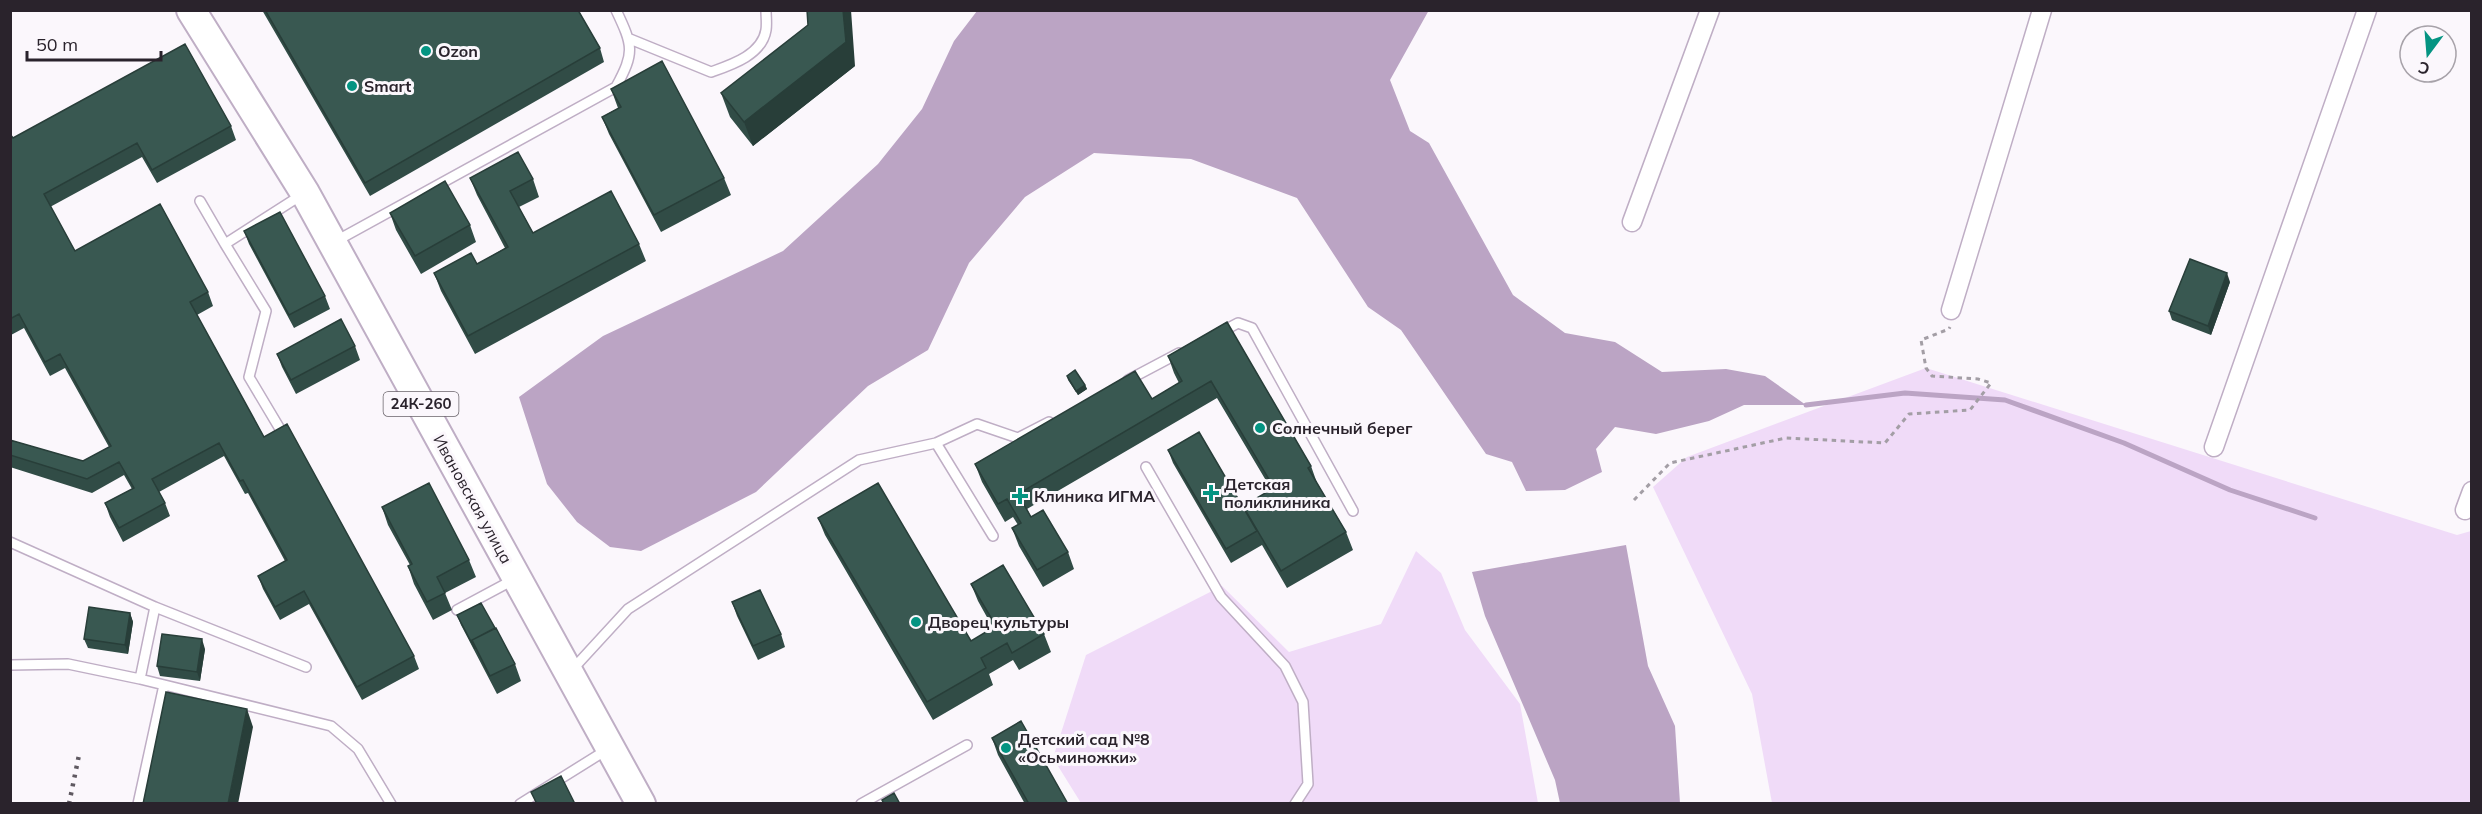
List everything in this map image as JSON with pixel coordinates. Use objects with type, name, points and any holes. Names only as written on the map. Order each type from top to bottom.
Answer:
[{"type":"main road","name":"Ивановская улица","points":[[191,10],[305,193],[641,804]]},
{"type":"street","points":[[1632,222],[1710,10]]},
{"type":"street","points":[[1951,310],[2042,10]]},
{"type":"street","points":[[2214,447],[2367,10]]},
{"type":"street","points":[[2465,510],[2472,491]]},
{"type":"lane","points":[[333,243],[616,87],[629,63],[630,39],[616,10]]},
{"type":"lane","points":[[630,39],[711,72],[741,62],[757,46],[766,32],[766,10]]},
{"type":"lane","points":[[225,244],[305,193]]},
{"type":"lane","points":[[200,201],[266,311],[249,377],[280,429]]},
{"type":"lane","points":[[1217,334],[1238,323],[1252,328],[1353,511]]},
{"type":"lane","points":[[1123,383],[1185,350]]},
{"type":"lane","points":[[569,673],[628,609],[859,460],[936,442],[977,424],[1018,438],[1060,416]]},
{"type":"lane","points":[[936,442],[993,536]]},
{"type":"lane","points":[[1146,467],[1221,597],[1286,666],[1303,702],[1308,784],[1295,804]]},
{"type":"lane","points":[[10,542],[155,607],[306,667]]},
{"type":"lane","points":[[457,610],[517,578]]},
{"type":"lane","points":[[140,679],[155,607]]},
{"type":"lane","points":[[10,665],[68,664],[140,679],[331,726],[358,749],[392,804]]},
{"type":"lane","points":[[138,804],[164,685]]},
{"type":"lane","points":[[861,804],[967,745]]},
{"type":"lane","points":[[520,804],[610,748]]},
{"type":"path","points":[[1634,500],[1670,463],[1786,438],[1885,443],[1909,414],[1970,410],[1991,383],[1977,379],[1932,376],[1926,368],[1921,340],[1949,329],[1951,310]]},
{"type":"shaded area","points":[[1429,10],[1390,80],[1410,131],[1429,143],[1513,295],[1565,333],[1615,342],[1662,372],[1726,369],[1765,376],[1806,405],[1744,405],[1709,421],[1656,434],[1615,427],[1596,449],[1602,472],[1565,490],[1526,491],[1512,462],[1486,454],[1401,330],[1368,307],[1297,198],[1191,159],[1094,153],[1025,197],[969,263],[928,350],[868,386],[756,492],[641,551],[610,547],[577,522],[547,484],[519,397],[603,336],[783,251],[878,164],[922,109],[954,41],[977,11]]},
{"type":"shaded area","points":[[1926,368],[2457,535],[2471,531],[2471,803],[1772,803],[1752,694],[1653,487],[1687,457]]},
{"type":"shaded area","points":[[1626,545],[1648,666],[1675,726],[1680,803],[1560,803],[1555,780],[1485,616],[1472,572]]},
{"type":"shaded area","points":[[1416,551],[1441,573],[1465,630],[1520,704],[1538,803],[1081,803],[1053,758],[1086,655],[1222,586],[1289,652],[1381,624]]},
{"type":"building","points":[[265,10],[578,10],[600,48],[365,183]]},
{"type":"building","points":[[807,10],[843,10],[846,42],[744,122],[721,93],[808,25]]},
{"type":"building","points":[[185,44],[231,126],[152,170],[137,143],[44,194],[75,251],[160,204],[208,292],[190,302],[264,437],[287,424],[414,656],[357,687],[304,591],[275,607],[258,576],[287,560],[243,480],[240,481],[219,443],[152,479],[165,503],[119,528],[105,503],[134,488],[119,462],[87,479],[10,455],[10,440],[83,461],[111,446],[60,354],[45,362],[19,314],[10,319],[10,134],[13,138]]},
{"type":"building","points":[[662,61],[724,178],[654,215],[602,117],[621,107],[611,89]]},
{"type":"building","points":[[518,152],[533,179],[510,191],[533,233],[611,191],[639,244],[468,336],[434,273],[471,253],[477,264],[508,247],[470,178]]},
{"type":"building","points":[[445,181],[470,225],[415,256],[390,213]]},
{"type":"building","points":[[280,212],[325,296],[289,315],[244,231]]},
{"type":"building","points":[[2190,259],[2227,273],[2208,326],[2169,311]]},
{"type":"building","points":[[341,319],[355,346],[291,380],[277,354]]},
{"type":"building","points":[[1227,322],[1311,466],[1308,468],[1346,532],[1281,571],[1243,506],[1274,488],[1211,381],[1018,494],[1031,517],[1043,510],[1068,552],[1037,570],[1012,528],[1021,523],[1007,499],[998,504],[975,464],[1135,371],[1152,399],[1182,381],[1168,356]]},
{"type":"building","points":[[1075,370],[1085,385],[1076,391],[1067,376]]},
{"type":"building","name":"Детская поликлиника","points":[[1199,432],[1257,531],[1226,549],[1168,450]]},
{"type":"building","points":[[429,483],[469,560],[437,577],[445,593],[427,602],[408,566],[412,564],[382,507]]},
{"type":"building","name":"Дворец культуры","points":[[878,483],[971,641],[996,626],[971,584],[1003,565],[1044,634],[1012,653],[1007,643],[981,658],[986,668],[927,702],[818,518]]},
{"type":"building","points":[[760,590],[781,634],[753,646],[732,602]]},
{"type":"building","points":[[481,603],[495,628],[472,640],[475,649],[457,615]]},
{"type":"building","points":[[89,607],[130,613],[125,645],[84,639]]},
{"type":"building","points":[[496,628],[515,664],[490,676],[472,640]]},
{"type":"building","points":[[162,634],[202,639],[197,672],[157,666]]},
{"type":"building","points":[[166,692],[247,709],[228,804],[143,804]]},
{"type":"building","points":[[1021,721],[1068,804],[1029,804],[992,738]]},
{"type":"building","points":[[561,776],[575,804],[537,804],[531,792]]},
{"type":"building","points":[[894,793],[900,804],[884,804],[882,800]]},
{"type":"waterway","points":[[1806,405],[1905,393],[2005,400],[2124,443],[2230,490],[2315,518]]},
{"type":"railway","points":[[69,804],[79,755]]},
{"type":"place","name":"Ozon","points":[[426,51]]},
{"type":"place","name":"Smart","points":[[352,86]]},
{"type":"place","name":"Солнечный берег","points":[[1260,428]]},
{"type":"place","name":"Детская поликлиника","points":[[1211,493]]},
{"type":"place","name":"Клиника ИГМА","points":[[1020,496]]},
{"type":"place","name":"Дворец культуры","points":[[916,622]]},
{"type":"place","name":"Детский сад №8 «Осьминожки»","points":[[1006,748]]}]
